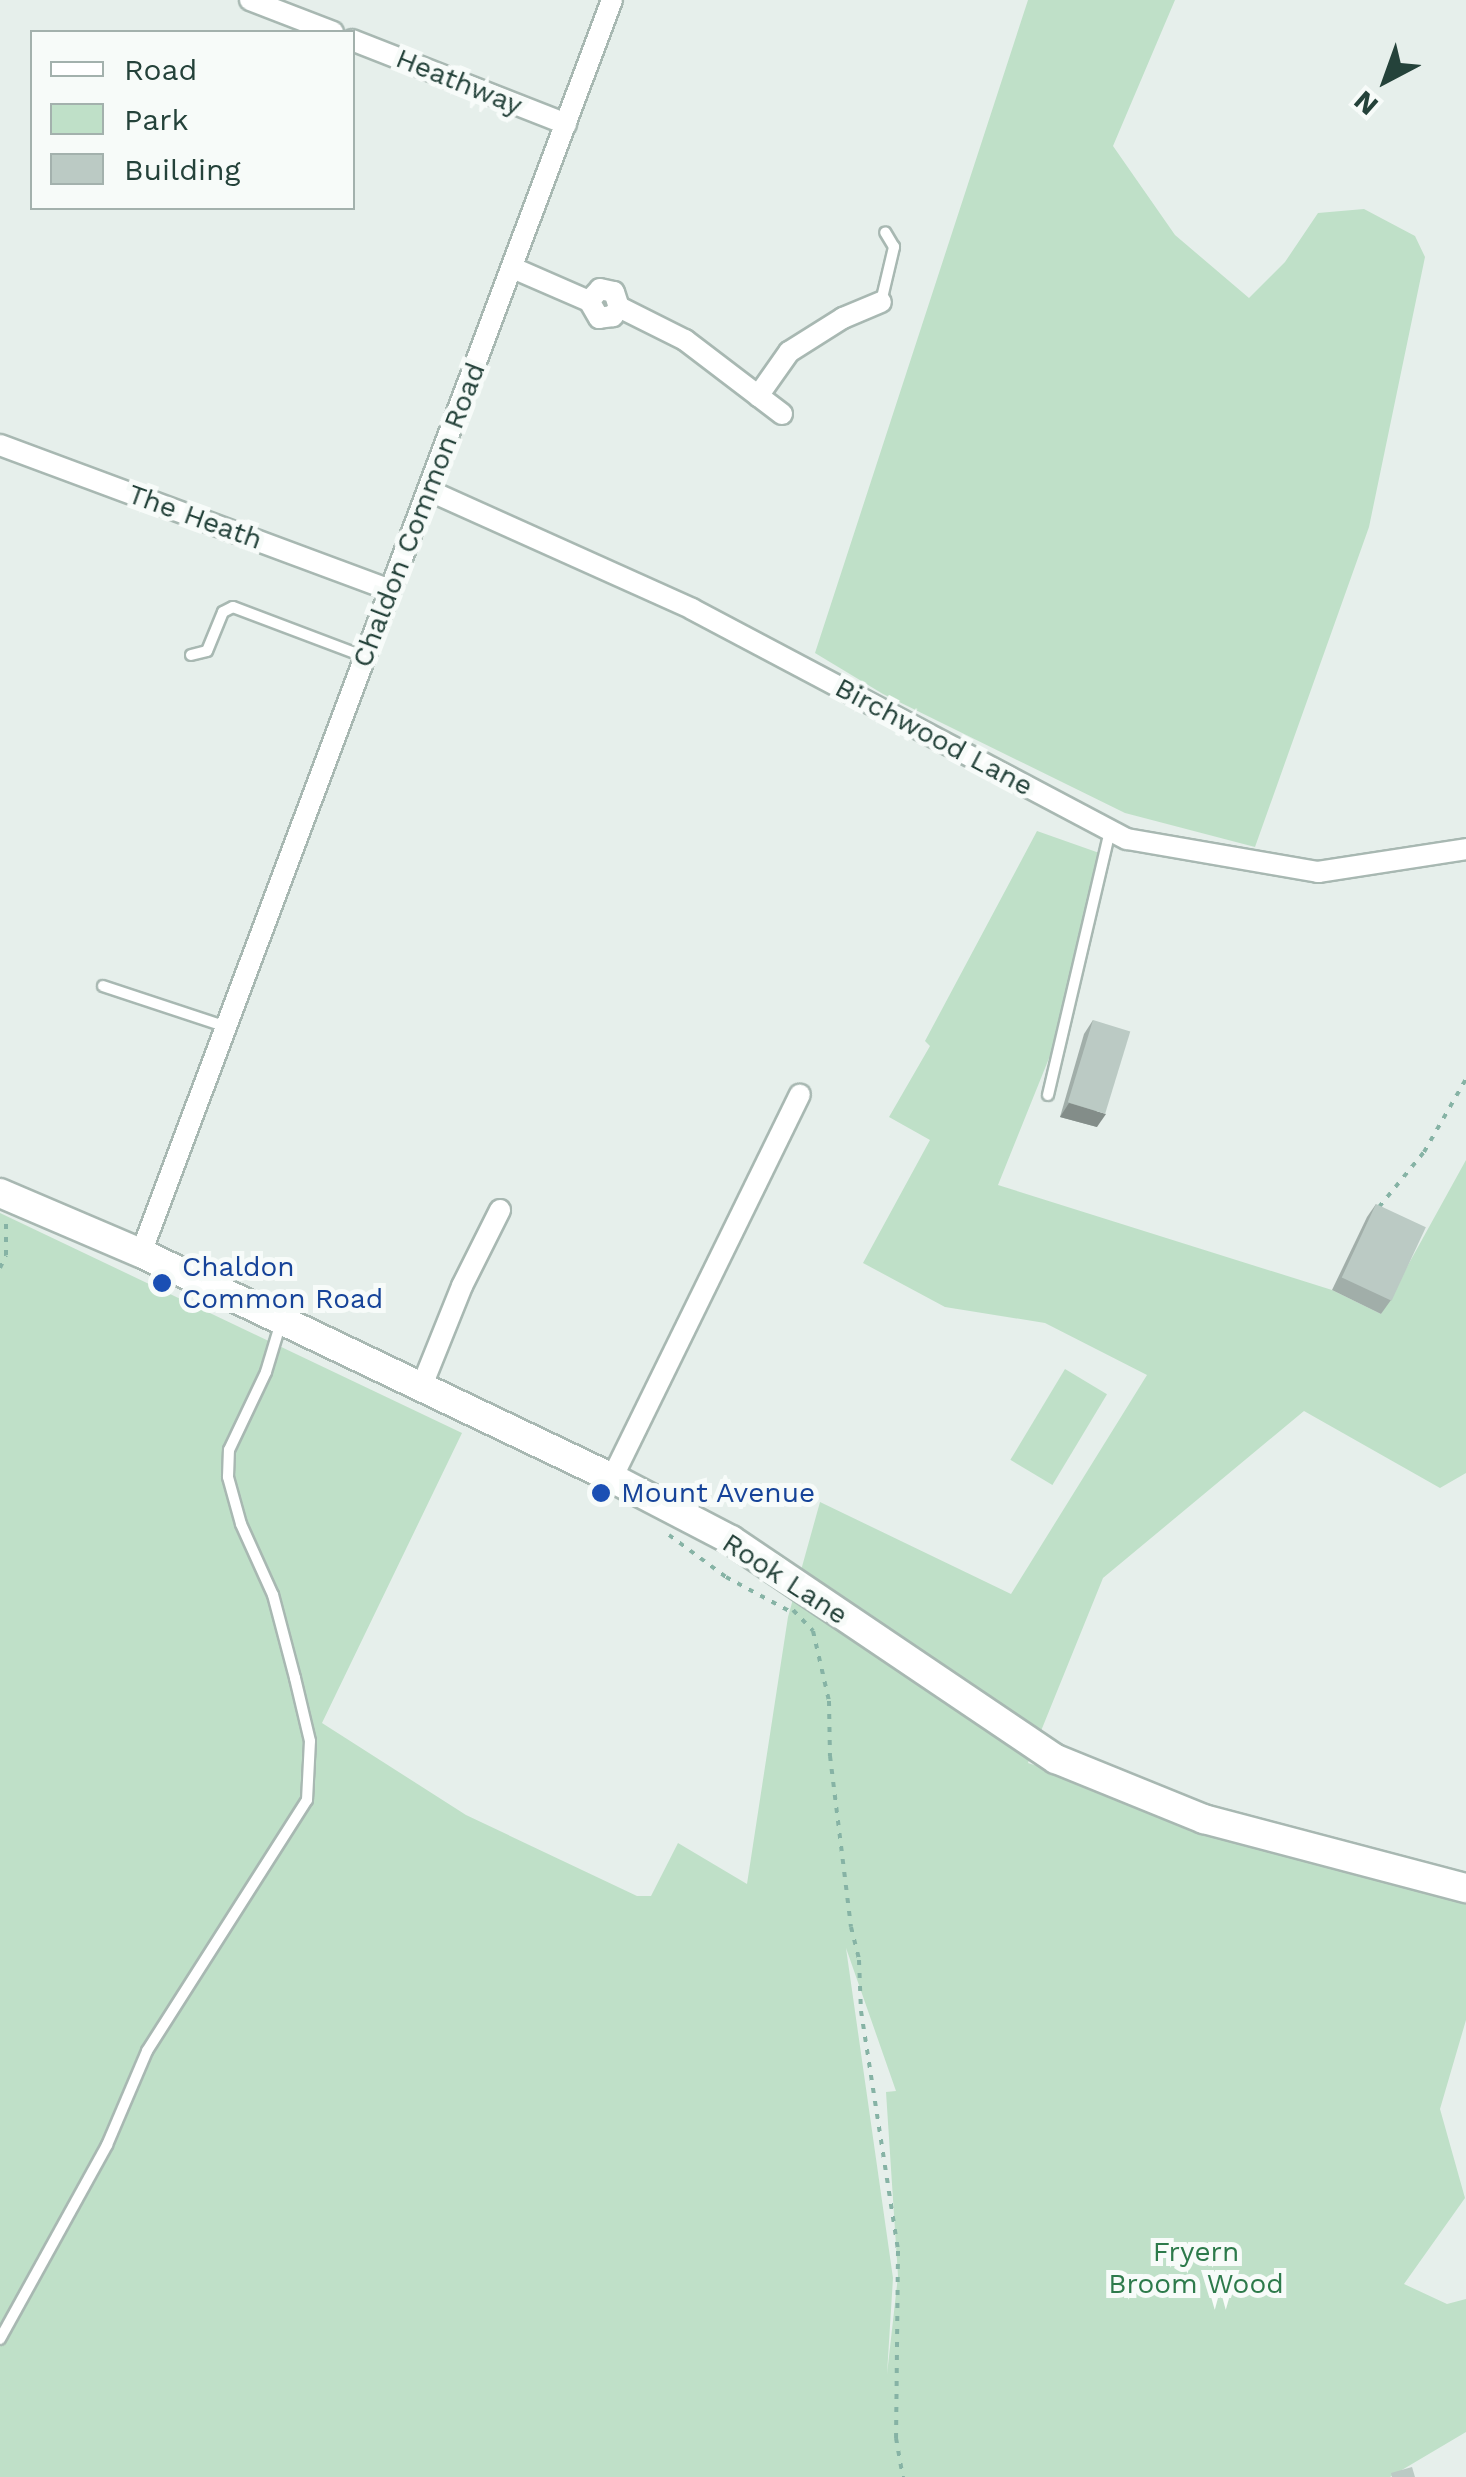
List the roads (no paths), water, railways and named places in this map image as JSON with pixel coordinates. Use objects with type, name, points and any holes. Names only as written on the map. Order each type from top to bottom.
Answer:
[{"type":"main road","name":"Rook Lane","points":[[8,1196],[141,1253],[612,1478],[731,1540],[797,1601],[1056,1759],[1204,1820],[1466,1888]]},
{"type":"street","points":[[250,0],[328,30]]},
{"type":"street","name":"Chaldon Common Road","points":[[141,1253],[612,0]]},
{"type":"street","name":"Heathway","points":[[355,41],[566,124]]},
{"type":"street","points":[[513,268],[589,301],[599,318],[613,316],[619,307],[685,340],[782,414]]},
{"type":"street","points":[[758,396],[789,352],[829,326],[882,302]]},
{"type":"street","name":"The Heath","points":[[0,445],[390,590]]},
{"type":"street","name":"Birchwood Lane","points":[[430,490],[692,608],[1128,839],[1318,872],[1466,849]]},
{"type":"street","points":[[612,1478],[800,1095]]},
{"type":"street","points":[[421,1388],[462,1286],[500,1210]]},
{"type":"lane","points":[[882,302],[894,247],[885,232]]},
{"type":"lane","points":[[191,655],[207,650],[223,612],[232,607],[365,656]]},
{"type":"lane","points":[[1048,1095],[1110,830]]},
{"type":"lane","points":[[103,986],[228,1028]]},
{"type":"lane","points":[[0,2339],[108,2146],[147,2052],[307,1800],[310,1741],[295,1678],[273,1596],[241,1524],[228,1477],[229,1450],[266,1372],[281,1321]]},
{"type":"place","name":"Chaldon Common Road","points":[[162,1283]]},
{"type":"place","name":"Mount Avenue","points":[[601,1493]]},
{"type":"park label","name":"Fryern Broom Wood","points":[[1196,2268]]}]
